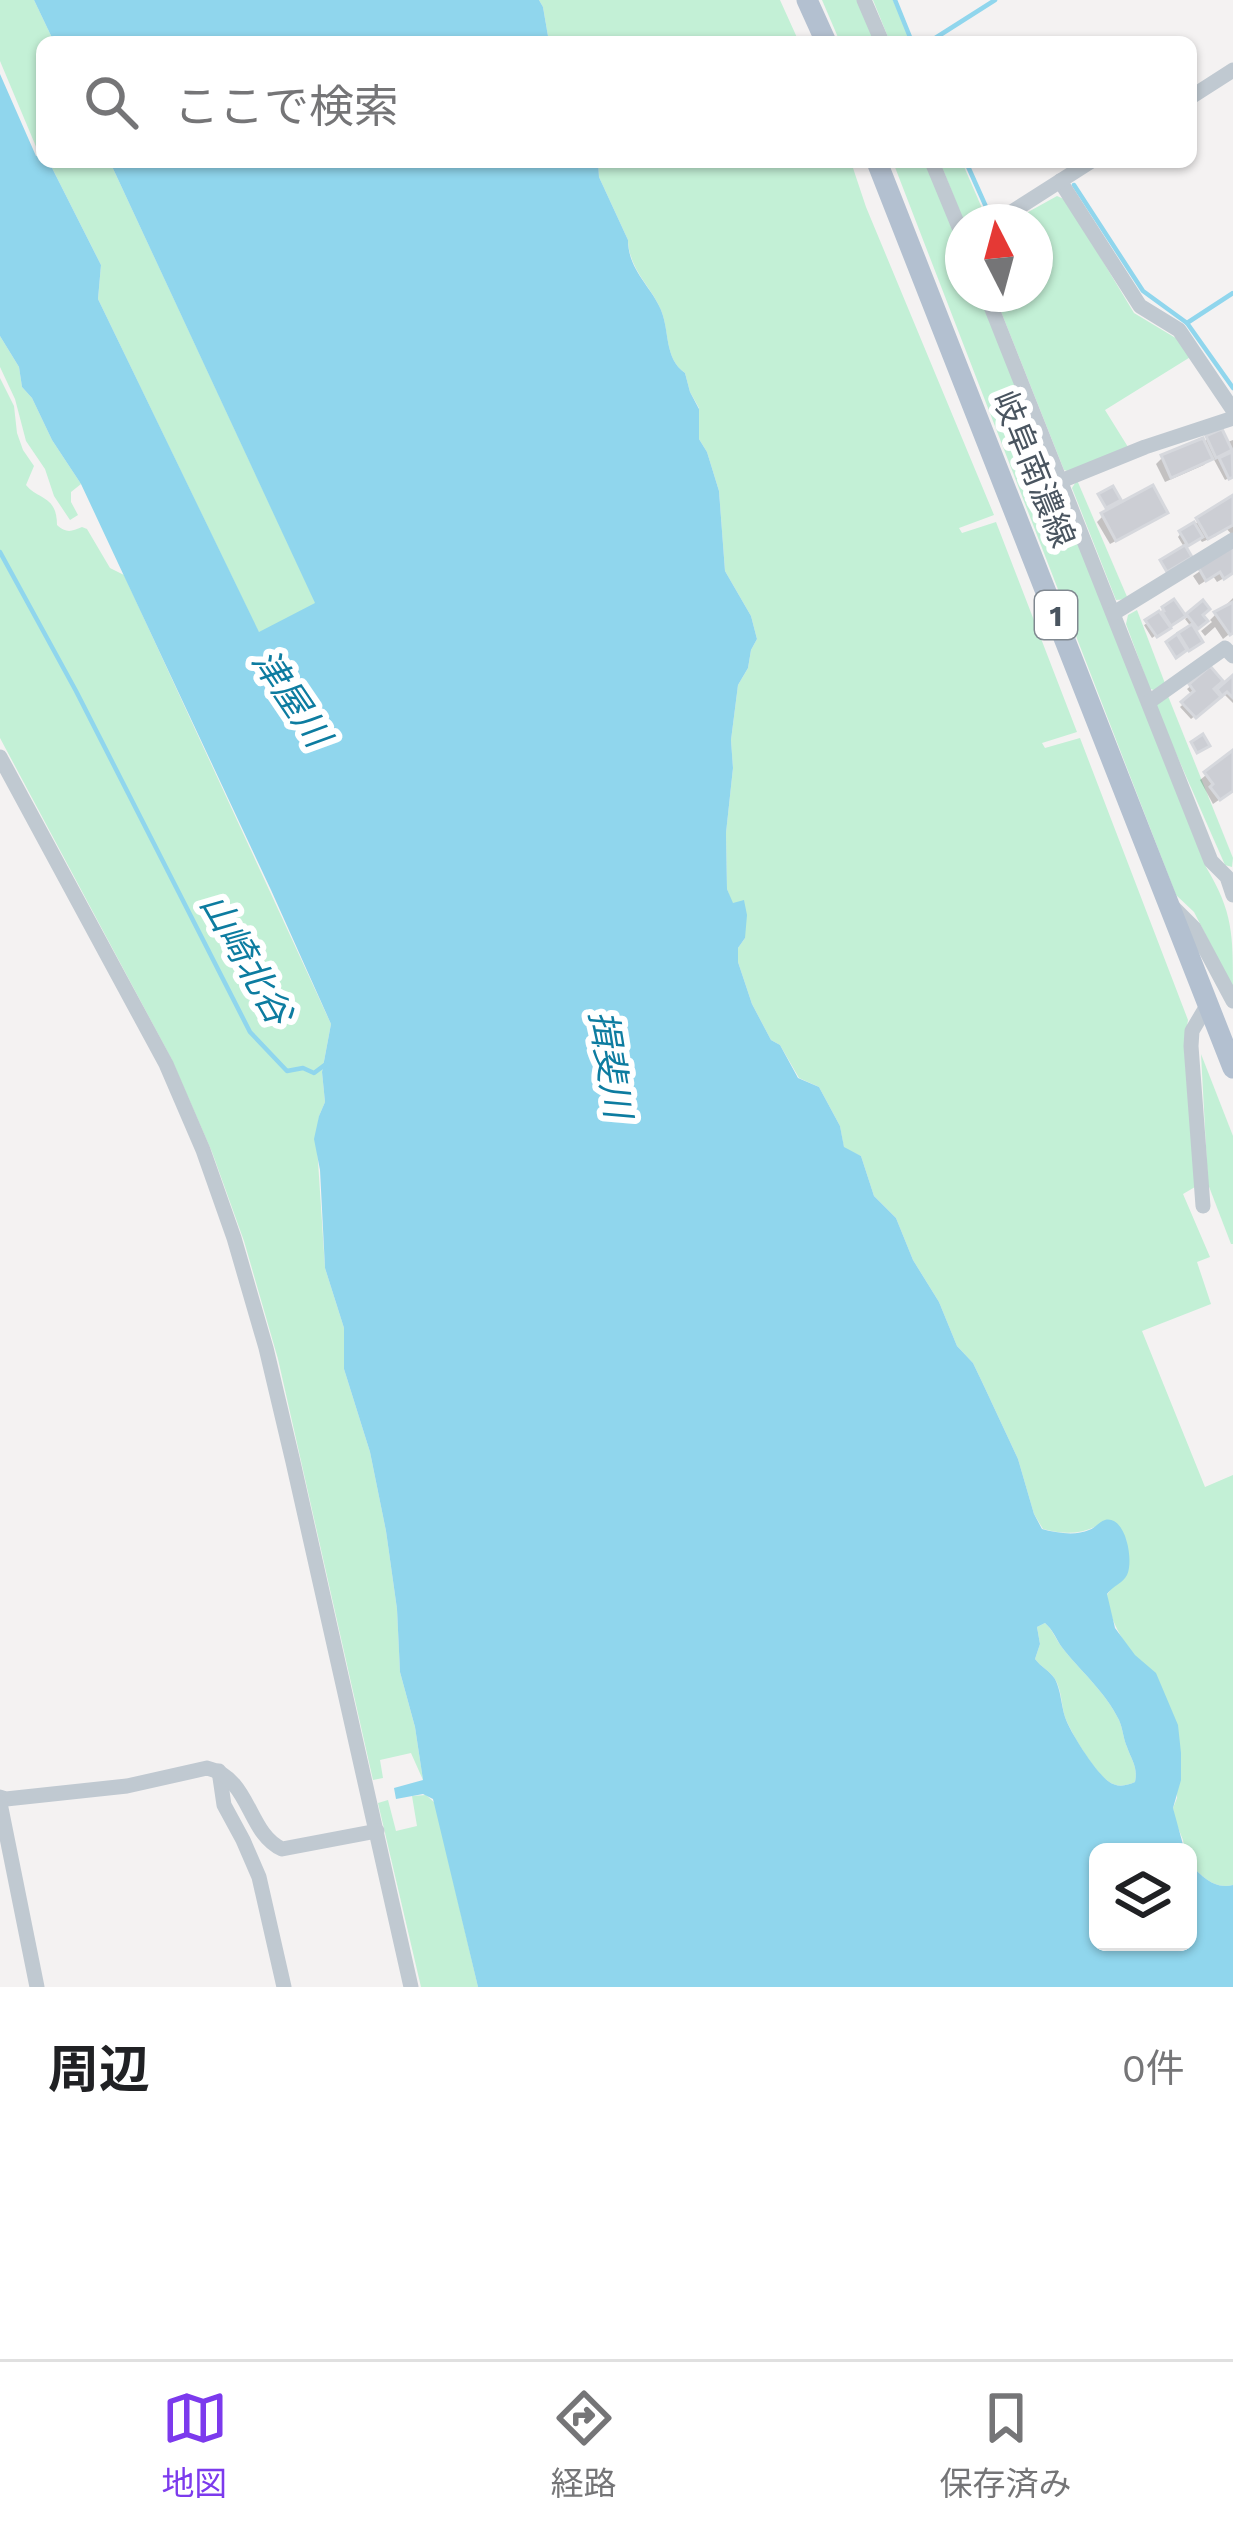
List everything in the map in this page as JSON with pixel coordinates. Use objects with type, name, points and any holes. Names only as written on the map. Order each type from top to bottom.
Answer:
[{"type":"main road","points":[[807,0],[823,36]]},
{"type":"main road","name":"岐阜南濃線","points":[[879,168],[1233,1068]]},
{"type":"street","points":[[864,0],[879,36]]},
{"type":"street","points":[[1197,93],[1233,70]]},
{"type":"street","points":[[934,168],[949,204]]},
{"type":"street","points":[[1025,204],[1081,168]]},
{"type":"street","points":[[1060,182],[1140,306],[1179,330],[1233,414],[1061,481]]},
{"type":"street","points":[[993,312],[1211,861],[1230,874],[1233,895]]},
{"type":"street","points":[[1114,613],[1233,540]]},
{"type":"street","points":[[1149,702],[1225,647],[1233,656]]},
{"type":"street","points":[[0,757],[166,1064],[234,1238],[288,1439],[411,1987]]},
{"type":"street","points":[[1170,904],[1194,928],[1233,1001]]},
{"type":"street","points":[[1203,1206],[1191,1046],[1192,1031],[1208,1004]]},
{"type":"street","points":[[38,1987],[0,1800],[127,1786],[207,1768],[239,1787],[268,1843],[282,1850],[377,1831]]},
{"type":"street","points":[[219,1771],[224,1805],[259,1877],[284,1987]]},
{"type":"green space","points":[[0,0],[34,0],[51,36],[36,36],[36,147],[0,61]]},
{"type":"green space","points":[[539,0],[780,0],[796,36],[548,36]]},
{"type":"green space","points":[[822,0],[858,0],[873,36],[837,36]]},
{"type":"green space","points":[[873,0],[893,0],[908,36],[888,36]]},
{"type":"green space","points":[[52,168],[113,168],[316,604],[259,633],[98,299],[101,265]]},
{"type":"green space","points":[[598,168],[853,168],[994,515],[959,528],[962,533],[996,522],[1077,732],[1042,743],[1045,748],[1080,738],[1188,1020],[1184,1045],[1195,1187],[1183,1194],[1210,1257],[1197,1262],[1211,1304],[1142,1331],[1205,1487],[1233,1475],[1233,1885],[1203,1876],[1197,1870],[1197,1843],[1184,1843],[1173,1808],[1179,1759],[1175,1721],[1110,1613],[1107,1595],[1128,1568],[1126,1539],[1097,1526],[1070,1533],[1043,1529],[984,1386],[973,1363],[957,1346],[896,1218],[874,1196],[861,1156],[844,1148],[840,1126],[819,1087],[799,1078],[752,1004],[738,962],[738,948],[745,938],[727,889],[726,833],[738,685],[757,639],[751,616],[725,571],[719,491],[699,439],[699,408],[671,353],[661,310],[632,260]]},
{"type":"green space","points":[[895,168],[929,168],[945,207],[945,297]]},
{"type":"green space","points":[[942,168],[965,168],[980,204],[957,204]]},
{"type":"green space","points":[[1057,196],[1066,200],[1134,313],[1179,340],[1192,356],[1105,410],[1128,447],[1071,472],[1064,470],[1001,312],[1053,312],[1053,204],[1043,204]]},
{"type":"green space","points":[[951,312],[987,312],[1206,867],[1222,897],[1232,938],[1233,988],[1194,912],[1176,895]]},
{"type":"green space","points":[[0,336],[19,367],[22,387],[81,484],[71,492],[78,515],[70,520],[26,441],[0,367]]},
{"type":"green space","points":[[0,378],[14,406],[23,450],[34,466],[26,485],[54,508],[60,528],[87,529],[110,568],[124,575],[331,1024],[317,1146],[325,1268],[344,1328],[344,1369],[370,1452],[386,1531],[400,1672],[423,1780],[411,1753],[380,1760],[383,1778],[373,1780],[278,1359],[244,1241],[171,1058],[0,738]]},
{"type":"green space","points":[[1077,480],[1128,599],[1116,600],[1072,488]]},
{"type":"green space","points":[[1137,610],[1166,686],[1158,691],[1150,689],[1126,624],[1128,615]]},
{"type":"green space","points":[[1168,696],[1233,858],[1232,867],[1225,865],[1157,710],[1157,703]]},
{"type":"green space","points":[[1201,1054],[1233,1136],[1233,1244],[1208,1184]]},
{"type":"green space","points":[[1045,1623],[1113,1710],[1134,1764],[1135,1782],[1122,1786],[1108,1781],[1072,1732],[1055,1679],[1035,1659],[1040,1644],[1037,1627]]},
{"type":"green space","points":[[426,1795],[435,1803],[478,1987],[421,1987],[378,1803],[388,1800],[396,1831],[417,1826],[412,1796]]},
{"type":"water","points":[[34,0],[539,0],[548,36],[51,36]]},
{"type":"water","points":[[0,74],[36,156],[36,168],[52,168],[101,265],[98,299],[259,632],[315,603],[113,168],[598,168],[632,260],[661,310],[671,352],[699,409],[699,439],[719,491],[725,571],[751,616],[757,639],[738,685],[726,833],[727,889],[733,903],[744,900],[747,915],[738,962],[752,1004],[798,1078],[819,1087],[840,1126],[844,1147],[861,1156],[874,1196],[896,1218],[957,1346],[973,1363],[984,1386],[1018,1459],[1042,1529],[1078,1533],[1112,1520],[1126,1540],[1127,1575],[1107,1594],[1115,1628],[1156,1673],[1178,1725],[1181,1780],[1173,1808],[1183,1843],[1089,1843],[1089,1951],[1197,1951],[1197,1870],[1214,1883],[1233,1885],[1233,1987],[478,1987],[433,1799],[423,1794],[396,1799],[394,1788],[423,1780],[400,1672],[386,1531],[370,1452],[344,1369],[344,1328],[325,1268],[314,1139],[325,1102],[322,1072],[331,1024],[81,484],[22,387],[19,367],[0,336]],"holes":[[[1045,1623],[1100,1690],[1120,1723],[1136,1772],[1135,1782],[1122,1786],[1108,1781],[1072,1732],[1055,1679],[1035,1659],[1040,1644],[1037,1627]]]},
{"type":"building","points":[[1222,429],[1232,450],[1216,458],[1206,436]]},
{"type":"building","points":[[1203,438],[1213,459],[1171,478],[1161,455]]},
{"type":"building","points":[[1232,452],[1233,477],[1229,479],[1219,458]]},
{"type":"building","points":[[1153,485],[1168,513],[1116,541],[1101,513]]},
{"type":"building","points":[[1113,486],[1121,500],[1106,508],[1098,494]]},
{"type":"building","points":[[1233,495],[1233,525],[1208,539],[1196,518]]},
{"type":"building","points":[[1194,522],[1203,537],[1188,546],[1179,531]]},
{"type":"building","points":[[1233,543],[1233,573],[1224,579],[1220,572],[1206,581],[1198,567]]},
{"type":"building","points":[[1185,545],[1192,557],[1167,572],[1160,560]]},
{"type":"building","points":[[1174,599],[1186,616],[1171,626],[1162,607]]},
{"type":"building","points":[[1203,600],[1210,609],[1203,615],[1208,621],[1198,629],[1186,614]]},
{"type":"building","points":[[1233,602],[1233,633],[1230,635],[1214,612]]},
{"type":"building","points":[[1159,611],[1171,628],[1157,637],[1145,620]]},
{"type":"building","points":[[1192,624],[1203,642],[1189,651],[1178,633]]},
{"type":"building","points":[[1177,634],[1187,650],[1176,658],[1166,642]]},
{"type":"building","points":[[1210,666],[1223,681],[1214,689],[1221,697],[1196,718],[1181,702],[1194,691],[1189,684]]},
{"type":"building","points":[[1233,675],[1233,698],[1227,692],[1222,696],[1217,689]]},
{"type":"building","points":[[1203,734],[1210,746],[1197,753],[1191,742]]},
{"type":"building","points":[[1233,750],[1233,791],[1220,800],[1204,772]]},
{"type":"waterway","points":[[895,0],[910,36]]},
{"type":"waterway","points":[[938,36],[995,0]]},
{"type":"waterway","points":[[969,168],[985,204]]},
{"type":"waterway","points":[[1074,185],[1143,291],[1187,323],[1233,388]]},
{"type":"waterway","points":[[1187,323],[1233,293]]},
{"type":"waterway","name":"山崎北谷","points":[[0,552],[250,1032],[287,1071],[303,1068],[314,1073],[329,1066]]},
{"type":"water label","name":"津屋川","points":[[291,698]]},
{"type":"water label","name":"揖斐川","points":[[610,1064]]}]
